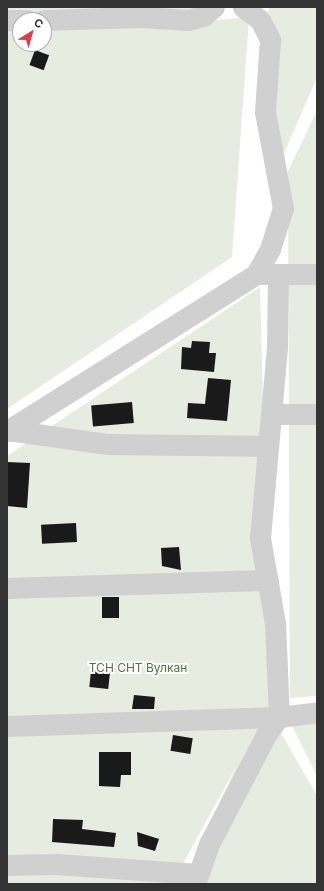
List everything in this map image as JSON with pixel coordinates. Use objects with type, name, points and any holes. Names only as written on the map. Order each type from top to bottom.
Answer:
[{"type":"street","points":[[52,20],[141,17],[188,20],[203,16],[214,7]]},
{"type":"street","points":[[8,431],[256,274],[270,249],[283,208],[264,112],[270,40],[260,20],[243,7]]},
{"type":"street","points":[[256,274],[317,274]]},
{"type":"street","points":[[7,865],[56,864],[196,879],[212,837],[267,732],[279,717],[275,623],[260,538],[277,348],[278,274]]},
{"type":"street","points":[[271,414],[317,414]]},
{"type":"street","points":[[8,431],[108,444],[268,446]]},
{"type":"street","points":[[7,588],[268,580]]},
{"type":"street","points":[[7,726],[279,717],[317,712]]},
{"type":"green space","points":[[7,7],[203,7],[197,22],[249,17],[232,257],[7,409]]},
{"type":"green space","points":[[267,7],[317,7],[317,77],[273,179],[269,8]]},
{"type":"green space","points":[[317,111],[317,696],[290,698],[288,171]]},
{"type":"green space","name":"ТСН СНТ Вулкан","points":[[260,287],[271,703],[277,726],[317,796],[317,884],[182,884],[237,765],[172,884],[7,884],[7,456]]},
{"type":"green space","points":[[317,717],[317,776],[289,720]]},
{"type":"building","points":[[34,52],[40,52],[49,55],[44,70],[30,65]]},
{"type":"building","points":[[192,341],[210,342],[209,353],[216,353],[214,372],[181,369],[182,347],[191,348]]},
{"type":"building","points":[[208,378],[231,380],[227,421],[187,418],[188,403],[205,404]]},
{"type":"building","points":[[132,402],[134,423],[93,426],[91,406]]},
{"type":"building","points":[[7,462],[30,463],[27,508],[7,506]]},
{"type":"building","points":[[76,523],[77,542],[42,544],[41,525]]},
{"type":"building","points":[[179,547],[181,570],[162,566],[161,548]]},
{"type":"building","points":[[102,597],[119,597],[119,618],[102,618]]},
{"type":"building","points":[[91,671],[110,673],[108,689],[89,687]]},
{"type":"building","points":[[134,695],[155,697],[154,709],[132,709]]},
{"type":"building","points":[[173,735],[193,738],[190,754],[170,751]]},
{"type":"building","points":[[99,752],[131,752],[131,775],[121,775],[120,787],[99,786]]},
{"type":"building","points":[[53,819],[83,820],[82,829],[116,833],[114,847],[52,842]]},
{"type":"building","points":[[137,832],[159,839],[155,851],[138,846]]}]
